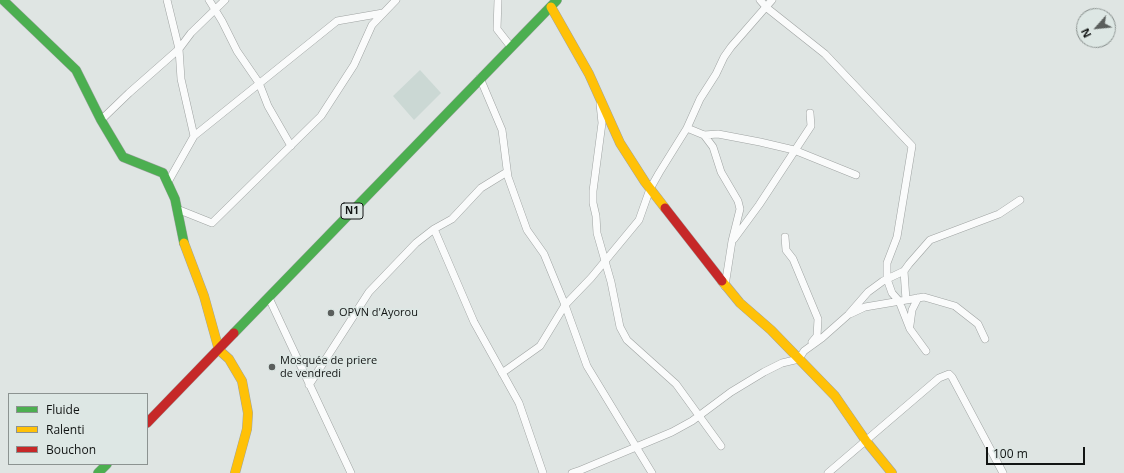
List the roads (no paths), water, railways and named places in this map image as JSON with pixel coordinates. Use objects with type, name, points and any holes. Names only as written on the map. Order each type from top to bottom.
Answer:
[{"type":"street","points":[[3,0],[76,70],[101,120],[123,157],[164,173],[175,199],[183,241],[204,296],[219,350],[229,360],[242,381],[248,413],[247,429],[235,473]]},
{"type":"street","points":[[11,0],[15,13]]},
{"type":"street","points":[[167,0],[179,49],[180,79],[194,136]]},
{"type":"street","points":[[209,0],[222,20],[237,52],[259,83],[268,106],[291,146]]},
{"type":"street","points":[[101,120],[179,49],[191,33],[214,9],[225,0]]},
{"type":"street","points":[[177,209],[212,223],[321,116],[354,65],[372,25],[396,0]]},
{"type":"street","points":[[498,0],[497,29],[511,47]]},
{"type":"street","name":"N1","points":[[148,422],[557,0]]},
{"type":"street","points":[[760,0],[825,54],[912,146],[897,237],[887,263],[887,279],[892,293],[899,301],[910,329],[926,351]]},
{"type":"street","points":[[502,373],[540,346],[565,305],[605,261],[639,220],[650,189],[658,173],[687,128],[700,99],[716,74],[724,57],[772,0]]},
{"type":"street","points":[[551,7],[589,74],[620,143],[650,189],[725,286],[771,330],[835,396],[866,441],[892,473]]},
{"type":"street","points":[[168,182],[194,136],[337,21],[383,13]]},
{"type":"street","points":[[480,78],[502,130],[508,177],[528,230],[544,254],[565,305],[587,366],[652,473]]},
{"type":"street","points":[[600,98],[602,123],[593,191],[593,203],[598,233],[620,327],[627,340],[676,384],[700,415],[721,446]]},
{"type":"street","points":[[732,241],[759,205],[811,126],[810,113]]},
{"type":"street","points":[[687,128],[704,135],[718,134],[794,150],[856,175]]},
{"type":"street","points":[[704,135],[713,147],[721,172],[738,202],[740,209],[732,241],[725,286]]},
{"type":"street","points":[[309,385],[369,292],[416,243],[452,219],[482,188],[507,172]]},
{"type":"street","points":[[804,351],[822,338],[848,315],[868,292],[887,279],[904,272],[930,240],[999,214],[1020,200]]},
{"type":"street","points":[[434,230],[474,322],[519,403],[543,473]]},
{"type":"street","points":[[572,473],[672,432],[700,415],[731,392],[764,372],[782,362],[799,359],[817,336],[818,319],[793,259],[786,250],[785,237]]},
{"type":"street","points":[[904,272],[906,300]]},
{"type":"street","points":[[848,315],[865,307],[924,297],[955,306],[978,324],[985,339]]},
{"type":"street","points":[[269,298],[351,473]]},
{"type":"street","points":[[910,329],[912,310],[918,298]]},
{"type":"street","points":[[828,473],[939,378],[949,374],[1003,473]]},
{"type":"street","points":[[98,473],[106,465]]},
{"type":"place","name":"OPVN d'Ayorou","points":[[331,313]]},
{"type":"place","name":"Mosquée de priere de vendredi","points":[[272,367]]}]
